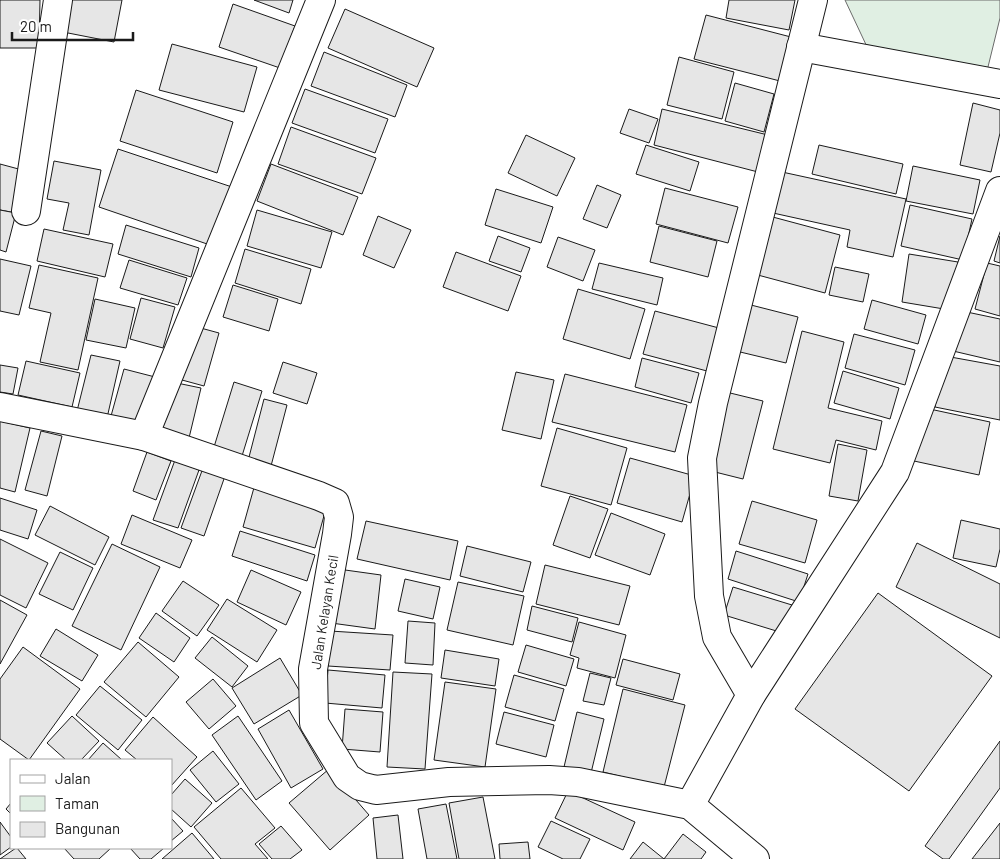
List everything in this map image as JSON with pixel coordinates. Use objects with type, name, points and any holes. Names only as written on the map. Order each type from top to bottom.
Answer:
[{"type":"street","points":[[26,212],[58,0]]},
{"type":"street","points":[[144,436],[321,0]]},
{"type":"street","points":[[751,695],[717,637],[709,596],[702,458],[713,403],[813,0]]},
{"type":"street","points":[[801,47],[1000,84]]},
{"type":"street","points":[[690,805],[751,695],[895,472],[1000,191]]},
{"type":"street","name":"Jalan Kelayan Kecil","points":[[0,408],[144,436],[335,503],[339,517],[337,534],[313,669],[314,723],[347,777],[360,786],[376,790],[449,782],[549,780],[578,782],[690,805],[755,859]]},
{"type":"green space","points":[[845,0],[1000,0],[1000,18],[987,71],[869,51]]},
{"type":"building","points":[[0,0],[40,0],[39,48],[0,48]]},
{"type":"building","points":[[69,0],[122,0],[114,42],[63,32]]},
{"type":"building","points":[[254,0],[293,0],[289,13]]},
{"type":"building","points":[[729,0],[795,0],[789,30],[726,18]]},
{"type":"building","points":[[233,4],[295,26],[280,68],[219,47]]},
{"type":"building","points":[[345,9],[434,48],[417,87],[328,48]]},
{"type":"building","points":[[706,15],[791,37],[780,81],[694,59]]},
{"type":"building","points":[[172,44],[257,67],[244,112],[159,90]]},
{"type":"building","points":[[324,52],[407,85],[395,117],[311,86]]},
{"type":"building","points":[[679,57],[734,72],[722,119],[667,105]]},
{"type":"building","points":[[735,83],[774,94],[764,132],[725,121]]},
{"type":"building","points":[[305,89],[388,119],[375,153],[292,123]]},
{"type":"building","points":[[136,90],[233,122],[217,173],[120,141]]},
{"type":"building","points":[[973,103],[1000,110],[1000,133],[991,172],[960,165]]},
{"type":"building","points":[[629,109],[658,119],[649,143],[620,133]]},
{"type":"building","points":[[662,109],[768,135],[758,172],[654,145]]},
{"type":"building","points":[[291,127],[376,158],[362,194],[278,164]]},
{"type":"building","points":[[526,135],[575,158],[557,196],[508,173]]},
{"type":"building","points":[[646,145],[699,162],[690,191],[636,174]]},
{"type":"building","points":[[819,145],[903,164],[896,194],[812,174]]},
{"type":"building","points":[[118,149],[232,187],[213,246],[99,207]]},
{"type":"building","points":[[54,161],[101,170],[89,235],[63,230],[69,203],[47,199]]},
{"type":"building","points":[[0,164],[26,171],[16,213],[0,210]]},
{"type":"building","points":[[271,164],[358,197],[343,235],[257,201]]},
{"type":"building","points":[[913,166],[980,180],[973,214],[906,201]]},
{"type":"building","points":[[782,172],[906,199],[893,257],[847,247],[850,230],[773,213]]},
{"type":"building","points":[[597,185],[621,195],[607,228],[583,219]]},
{"type":"building","points":[[665,188],[738,207],[728,243],[656,224]]},
{"type":"building","points":[[496,189],[553,207],[541,243],[485,225]]},
{"type":"building","points":[[910,205],[972,219],[963,260],[901,246]]},
{"type":"building","points":[[0,210],[16,213],[6,252],[0,250]]},
{"type":"building","points":[[257,210],[332,232],[321,268],[247,246]]},
{"type":"building","points":[[378,216],[411,230],[394,268],[363,255]]},
{"type":"building","points":[[769,216],[840,235],[825,293],[754,274]]},
{"type":"building","points":[[126,225],[199,248],[191,277],[118,254]]},
{"type":"building","points":[[659,226],[717,241],[708,277],[650,262]]},
{"type":"building","points":[[44,229],[113,244],[105,277],[37,261]]},
{"type":"building","points":[[498,236],[530,248],[521,272],[489,261]]},
{"type":"building","points":[[1000,236],[1000,263],[994,261]]},
{"type":"building","points":[[558,237],[595,250],[583,281],[547,267]]},
{"type":"building","points":[[245,249],[311,269],[301,304],[235,283]]},
{"type":"building","points":[[456,252],[521,276],[508,311],[443,287]]},
{"type":"building","points":[[909,254],[958,262],[950,310],[902,302]]},
{"type":"building","points":[[0,259],[31,266],[19,315],[0,311]]},
{"type":"building","points":[[129,260],[187,278],[178,305],[120,288]]},
{"type":"building","points":[[599,263],[663,278],[657,305],[592,289]]},
{"type":"building","points":[[987,263],[1000,266],[1000,316],[975,309]]},
{"type":"building","points":[[39,265],[98,278],[78,370],[40,362],[51,313],[29,308]]},
{"type":"building","points":[[835,267],[869,274],[863,302],[829,295]]},
{"type":"building","points":[[233,285],[278,299],[269,331],[223,317]]},
{"type":"building","points":[[578,289],[645,309],[630,359],[563,339]]},
{"type":"building","points":[[141,298],[175,307],[163,348],[130,339]]},
{"type":"building","points":[[95,299],[135,308],[126,348],[86,340]]},
{"type":"building","points":[[872,300],[926,315],[918,344],[864,329]]},
{"type":"building","points":[[747,304],[798,317],[786,363],[736,351]]},
{"type":"building","points":[[655,311],[719,328],[707,371],[643,354]]},
{"type":"building","points":[[962,311],[1000,319],[1000,362],[953,351]]},
{"type":"building","points":[[197,327],[219,333],[204,386],[182,380]]},
{"type":"building","points":[[802,331],[844,342],[828,408],[882,421],[876,450],[836,440],[830,463],[773,449]]},
{"type":"building","points":[[854,334],[915,350],[905,385],[845,368]]},
{"type":"building","points":[[91,355],[120,361],[107,418],[77,411]]},
{"type":"building","points":[[945,356],[1000,366],[1000,420],[935,407]]},
{"type":"building","points":[[642,358],[699,373],[691,403],[635,387]]},
{"type":"building","points":[[26,361],[80,373],[72,407],[18,395]]},
{"type":"building","points":[[283,362],[317,373],[307,404],[273,393]]},
{"type":"building","points":[[0,365],[18,368],[13,394],[0,392]]},
{"type":"building","points":[[124,369],[159,378],[145,426],[111,416]]},
{"type":"building","points":[[843,371],[899,388],[890,419],[834,403]]},
{"type":"building","points":[[516,372],[554,380],[541,439],[502,430]]},
{"type":"building","points":[[565,374],[687,405],[675,452],[552,422]]},
{"type":"building","points":[[172,382],[201,388],[189,438],[160,431]]},
{"type":"building","points":[[234,382],[262,391],[242,456],[214,447]]},
{"type":"building","points":[[726,392],[763,401],[743,479],[707,470]]},
{"type":"building","points":[[264,399],[287,405],[271,466],[248,461]]},
{"type":"building","points":[[925,408],[990,422],[979,475],[914,461]]},
{"type":"building","points":[[0,421],[30,428],[15,492],[0,488]]},
{"type":"building","points":[[557,428],[627,448],[611,505],[541,486]]},
{"type":"building","points":[[41,431],[62,436],[47,496],[25,490]]},
{"type":"building","points":[[838,444],[867,450],[858,501],[829,496]]},
{"type":"building","points":[[147,452],[171,461],[156,500],[133,491]]},
{"type":"building","points":[[630,458],[695,476],[682,522],[617,503]]},
{"type":"building","points":[[175,460],[199,470],[178,528],[153,520]]},
{"type":"building","points":[[203,468],[225,476],[204,536],[181,528]]},
{"type":"building","points":[[255,484],[327,505],[315,548],[243,527]]},
{"type":"building","points":[[570,496],[608,509],[590,558],[553,545]]},
{"type":"building","points":[[0,498],[37,510],[28,539],[0,530]]},
{"type":"building","points":[[752,501],[817,520],[805,563],[739,544]]},
{"type":"building","points":[[50,506],[109,537],[95,565],[35,535]]},
{"type":"building","points":[[611,513],[665,534],[650,575],[595,555]]},
{"type":"building","points":[[132,515],[192,540],[180,568],[121,544]]},
{"type":"building","points":[[961,520],[1000,529],[1000,549],[996,567],[953,558]]},
{"type":"building","points":[[366,521],[458,541],[450,580],[357,559]]},
{"type":"building","points":[[240,531],[315,555],[307,581],[232,556]]},
{"type":"building","points":[[0,539],[48,563],[26,608],[0,595]]},
{"type":"building","points":[[917,543],[1000,584],[1000,638],[896,587]]},
{"type":"building","points":[[112,544],[160,567],[121,650],[72,626]]},
{"type":"building","points":[[467,546],[531,562],[523,592],[460,576]]},
{"type":"building","points":[[736,551],[808,574],[799,602],[728,579]]},
{"type":"building","points":[[60,552],[93,568],[73,610],[39,594]]},
{"type":"building","points":[[545,565],[630,586],[619,625],[536,604]]},
{"type":"building","points":[[338,569],[381,575],[375,629],[331,623]]},
{"type":"building","points":[[251,570],[301,592],[286,625],[237,602]]},
{"type":"building","points":[[405,579],[440,587],[433,619],[398,611]]},
{"type":"building","points":[[183,581],[219,605],[197,636],[162,611]]},
{"type":"building","points":[[458,582],[524,596],[513,645],[447,630]]},
{"type":"building","points":[[733,587],[792,605],[783,633],[724,615]]},
{"type":"building","points":[[878,593],[992,676],[909,791],[795,709]]},
{"type":"building","points":[[227,599],[277,630],[257,662],[207,630]]},
{"type":"building","points":[[0,600],[27,615],[0,664]]},
{"type":"building","points":[[532,606],[578,618],[572,642],[527,630]]},
{"type":"building","points":[[156,613],[190,638],[174,662],[139,638]]},
{"type":"building","points":[[408,621],[435,623],[433,665],[405,663]]},
{"type":"building","points":[[579,622],[626,635],[615,678],[577,668],[579,658],[570,655]]},
{"type":"building","points":[[56,629],[98,655],[82,681],[40,656]]},
{"type":"building","points":[[330,631],[393,635],[390,670],[328,666]]},
{"type":"building","points":[[212,637],[248,666],[232,687],[195,658]]},
{"type":"building","points":[[138,642],[179,677],[146,717],[104,682]]},
{"type":"building","points":[[526,645],[574,659],[566,686],[518,672]]},
{"type":"building","points":[[23,647],[80,689],[30,759],[0,739],[0,679]]},
{"type":"building","points":[[445,650],[499,659],[495,686],[441,678]]},
{"type":"building","points":[[280,658],[302,695],[254,724],[232,688]]},
{"type":"building","points":[[623,659],[680,674],[673,700],[616,685]]},
{"type":"building","points":[[328,670],[385,675],[382,708],[325,703]]},
{"type":"building","points":[[393,672],[432,674],[425,769],[387,767]]},
{"type":"building","points":[[590,673],[611,678],[604,705],[583,701]]},
{"type":"building","points":[[514,675],[564,689],[555,721],[505,707]]},
{"type":"building","points":[[213,679],[236,706],[209,729],[186,702]]},
{"type":"building","points":[[445,682],[496,689],[485,767],[434,760]]},
{"type":"building","points":[[100,686],[142,720],[118,750],[76,715]]},
{"type":"building","points":[[623,689],[685,705],[664,787],[603,772]]},
{"type":"building","points":[[345,709],[383,712],[380,752],[342,749]]},
{"type":"building","points":[[289,710],[323,769],[291,788],[258,729]]},
{"type":"building","points":[[504,712],[554,725],[546,757],[496,744]]},
{"type":"building","points":[[577,712],[604,719],[591,773],[564,767]]},
{"type":"building","points":[[72,716],[99,741],[82,759],[65,759],[47,743]]},
{"type":"building","points":[[238,716],[282,781],[256,800],[212,735]]},
{"type":"building","points":[[153,717],[197,757],[172,785],[172,759],[136,759],[125,750]]},
{"type":"building","points":[[1000,741],[1000,788],[949,859],[943,859],[925,846]]},
{"type":"building","points":[[103,743],[121,759],[89,759]]},
{"type":"building","points":[[213,751],[239,784],[216,802],[190,770]]},
{"type":"building","points":[[329,769],[369,815],[330,850],[289,803]]},
{"type":"building","points":[[185,779],[212,803],[191,827],[172,810],[172,794]]},
{"type":"building","points":[[241,788],[275,828],[255,844],[268,859],[221,859],[194,827]]},
{"type":"building","points":[[568,791],[635,822],[623,850],[555,818]]},
{"type":"building","points":[[483,797],[495,859],[459,859],[449,803]]},
{"type":"building","points":[[10,804],[10,813],[6,809]]},
{"type":"building","points":[[446,804],[457,859],[427,859],[418,809]]},
{"type":"building","points":[[398,815],[403,859],[377,859],[373,818]]},
{"type":"building","points":[[172,819],[183,831],[172,840]]},
{"type":"building","points":[[551,821],[590,839],[580,859],[563,859],[538,847]]},
{"type":"building","points":[[0,822],[10,836],[10,848],[0,855]]},
{"type":"building","points":[[1000,823],[1000,859],[972,859]]},
{"type":"building","points":[[281,826],[302,850],[290,859],[272,859],[259,844]]},
{"type":"building","points":[[192,833],[214,859],[162,859]]},
{"type":"building","points":[[683,834],[706,852],[701,859],[664,859]]},
{"type":"building","points":[[528,842],[530,859],[500,859],[499,844]]},
{"type":"building","points":[[643,842],[664,859],[630,859]]},
{"type":"building","points":[[15,849],[18,849],[26,859],[0,859]]},
{"type":"building","points":[[65,849],[110,849],[99,859],[74,859]]},
{"type":"building","points":[[131,849],[163,849],[151,859],[140,859]]}]
